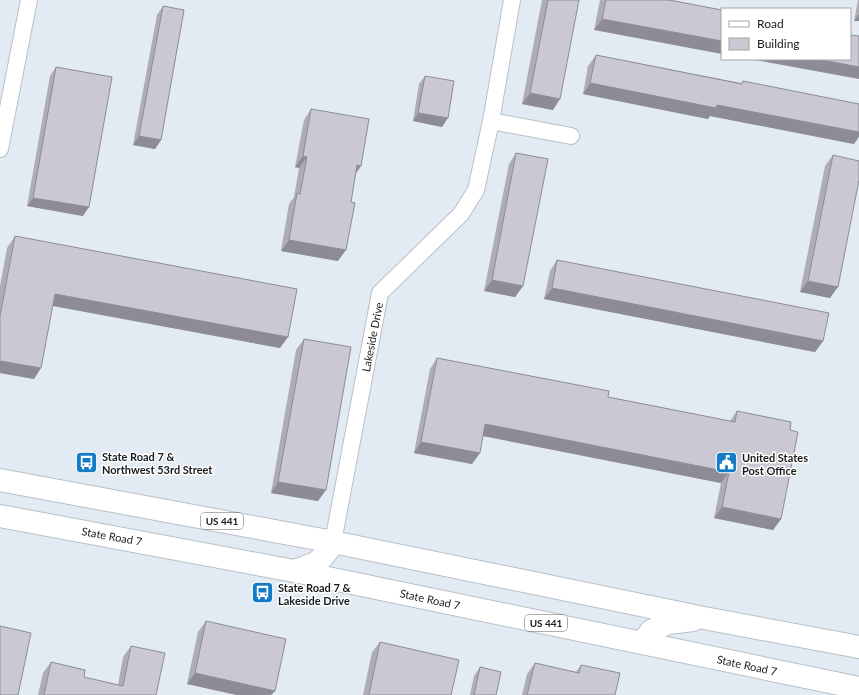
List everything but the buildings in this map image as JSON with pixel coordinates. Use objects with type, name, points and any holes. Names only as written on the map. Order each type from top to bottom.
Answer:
[{"type":"main road","name":"US 441","points":[[0,480],[334,542],[704,618],[859,647]]},
{"type":"main road","name":"State Road 7","points":[[0,516],[294,571],[643,642],[859,688]]},
{"type":"main road","points":[[294,571],[316,564],[325,556],[334,542]]},
{"type":"main road","points":[[643,642],[651,632],[668,623],[704,618]]},
{"type":"street","points":[[0,149],[29,0]]},
{"type":"street","name":"Lakeside Drive","points":[[334,542],[380,293],[461,214],[476,190],[491,121],[512,0]]},
{"type":"street","points":[[491,121],[571,136]]},
{"type":"place","name":"State Road 7 & Northwest 53rd Street","points":[[87,462]]},
{"type":"place","name":"United States Post Office","points":[[727,463]]},
{"type":"place","name":"State Road 7 & Lakeside Drive","points":[[262,593]]}]
